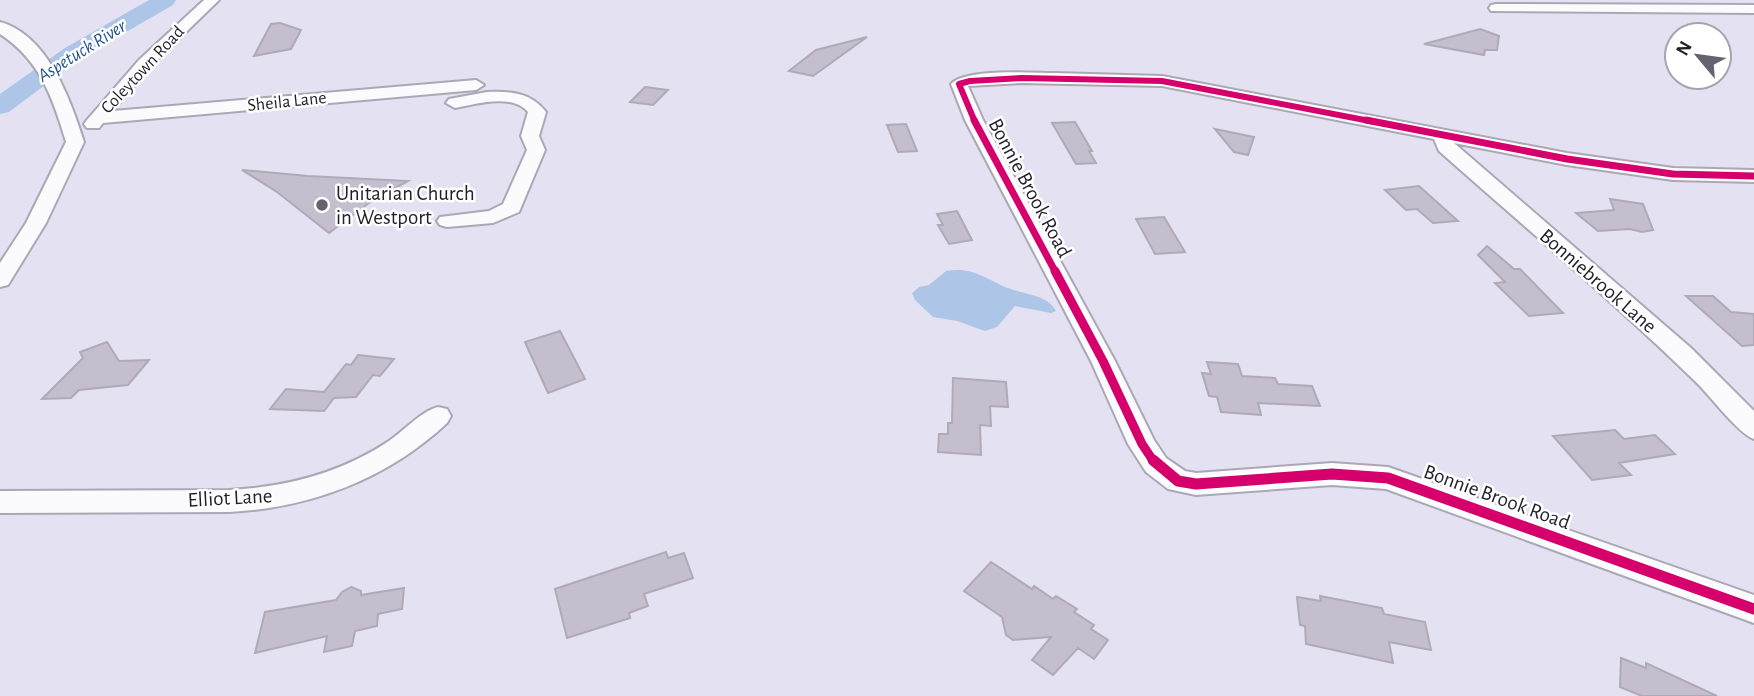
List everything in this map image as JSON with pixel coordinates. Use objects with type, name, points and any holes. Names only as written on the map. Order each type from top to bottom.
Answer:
[{"type":"street","name":"Coleytown Road","points":[[0,281],[36,223],[75,142],[145,63],[212,0]]},
{"type":"street","points":[[1500,8],[1754,9]]},
{"type":"street","points":[[0,27],[22,42],[47,70],[57,86],[75,142]]},
{"type":"street","name":"Bonnie Brook Road","points":[[1754,176],[1673,174],[1628,169],[1144,79],[989,79],[964,80],[959,84],[974,120],[1103,360],[1142,444],[1156,465],[1178,481],[1207,484],[1332,474],[1388,478],[1754,609]]},
{"type":"street","name":"Sheila Lane","points":[[98,118],[476,85]]},
{"type":"street","points":[[447,221],[493,217],[512,208],[536,150],[530,136],[537,112],[527,102],[509,97],[450,103]]},
{"type":"street","name":"Bonniebrook Lane","points":[[1442,136],[1446,147],[1682,354],[1731,401],[1754,429]]},
{"type":"street","name":"Elliot Lane","points":[[0,502],[225,501],[287,495],[317,487],[367,466],[410,440],[438,416]]},
{"type":"water","points":[[964,270],[979,274],[1008,288],[1041,298],[1056,311],[1051,313],[1015,306],[997,327],[985,331],[957,321],[933,317],[915,300],[912,293],[919,287],[929,285],[946,271]]},
{"type":"building","points":[[280,23],[301,30],[291,49],[254,56],[271,24]]},
{"type":"building","points":[[1480,29],[1499,36],[1497,50],[1485,50],[1484,55],[1424,44]]},
{"type":"building","points":[[867,37],[813,76],[789,71],[816,50]]},
{"type":"building","points":[[645,87],[668,90],[653,105],[630,102]]},
{"type":"building","points":[[1075,122],[1096,163],[1076,164],[1052,123]]},
{"type":"building","points":[[906,124],[917,151],[898,152],[887,125]]},
{"type":"building","points":[[1215,129],[1254,137],[1248,155],[1234,152]]},
{"type":"building","name":"Unitarian Church in Westport","points":[[242,170],[408,181],[373,200],[329,233],[277,192]]},
{"type":"building","points":[[1419,186],[1458,221],[1433,223],[1417,209],[1406,210],[1385,190]]},
{"type":"building","points":[[1610,199],[1643,204],[1653,230],[1598,231],[1576,213],[1614,210]]},
{"type":"building","points":[[957,211],[972,240],[949,244],[938,225],[943,225],[937,214]]},
{"type":"building","points":[[1164,217],[1185,252],[1155,254],[1136,219]]},
{"type":"building","points":[[1487,246],[1514,269],[1520,269],[1563,313],[1529,316],[1495,283],[1505,282],[1478,255]]},
{"type":"building","points":[[1686,296],[1713,296],[1731,312],[1754,314],[1754,345],[1742,346]]},
{"type":"building","points":[[560,331],[585,379],[548,393],[525,342]]},
{"type":"building","points":[[107,342],[119,361],[149,360],[128,385],[79,390],[71,398],[42,399],[83,358],[80,352]]},
{"type":"building","points":[[358,355],[394,359],[380,376],[373,375],[356,397],[334,398],[324,411],[270,409],[286,389],[324,392],[346,364],[351,365]]},
{"type":"building","points":[[1207,362],[1238,364],[1242,376],[1275,378],[1278,384],[1312,386],[1320,406],[1258,403],[1261,415],[1221,412],[1217,397],[1209,396],[1202,373],[1211,374]]},
{"type":"building","points":[[953,378],[1006,382],[1008,407],[990,406],[991,426],[980,425],[981,455],[938,452],[939,434],[948,434],[948,423],[952,423]]},
{"type":"building","points":[[1615,430],[1624,439],[1655,435],[1675,454],[1619,463],[1631,475],[1592,480],[1553,436]]},
{"type":"building","points":[[666,552],[668,558],[684,553],[693,578],[644,594],[648,606],[629,613],[630,618],[567,638],[555,589]]},
{"type":"building","points":[[991,562],[1032,589],[1034,586],[1053,599],[1056,596],[1077,609],[1074,612],[1094,625],[1091,629],[1108,640],[1094,659],[1078,648],[1053,675],[1032,660],[1051,637],[1013,640],[1006,635],[1002,617],[964,591]]},
{"type":"building","points":[[351,587],[361,591],[361,595],[404,588],[402,609],[378,614],[377,626],[355,631],[352,646],[324,652],[327,636],[255,653],[265,612],[336,600],[342,592]]},
{"type":"building","points":[[1320,596],[1382,608],[1384,614],[1425,622],[1431,650],[1389,642],[1393,663],[1306,644],[1305,626],[1300,625],[1297,597],[1321,601]]},
{"type":"building","points":[[1621,658],[1646,668],[1646,663],[1717,696],[1642,696],[1620,687]]},
{"type":"waterway","name":"Aspetuck River","points":[[0,106],[73,53],[165,0]]},
{"type":"cycle path","points":[[1754,176],[1673,174],[1567,159],[1162,81],[1022,78],[959,84],[974,120],[1103,361],[1142,444],[1156,465],[1178,481],[1196,484],[1332,474],[1388,478],[1754,609]]},
{"type":"place","name":"Unitarian Church in Westport","points":[[322,205]]}]
